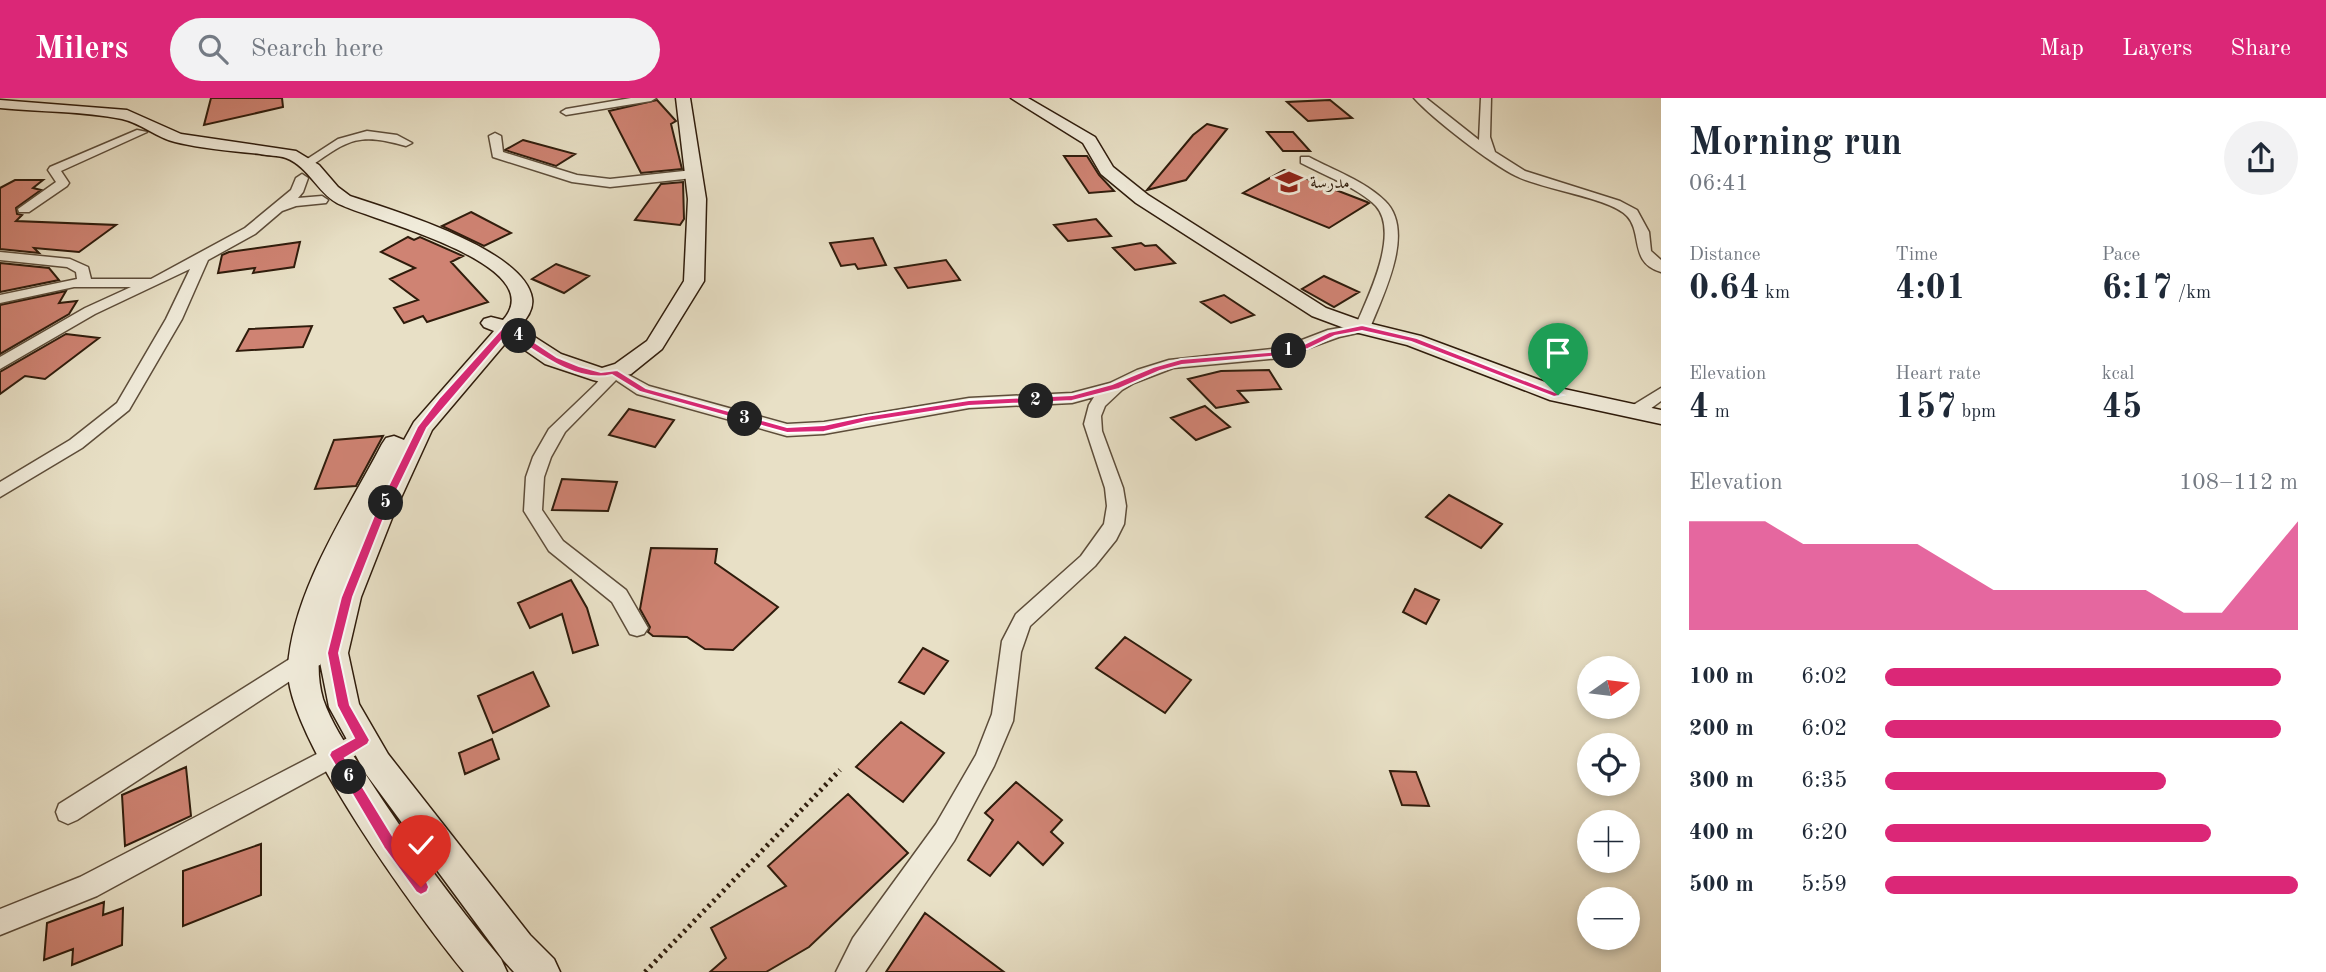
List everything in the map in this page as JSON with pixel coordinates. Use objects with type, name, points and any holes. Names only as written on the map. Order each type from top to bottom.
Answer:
[{"type":"street","points":[[566,112],[651,98]]},
{"type":"street","points":[[499,326],[553,359],[601,375],[623,369],[655,345],[694,281],[697,199],[683,98]]},
{"type":"street","points":[[1018,98],[1089,140],[1107,170],[1142,199],[1319,312],[1362,328],[1414,340],[1558,395],[1661,417]]},
{"type":"street","points":[[1419,98],[1490,154],[1521,174],[1615,204],[1632,213],[1642,232],[1644,252],[1661,268]]},
{"type":"street","points":[[1486,98],[1484,137],[1490,154]]},
{"type":"street","points":[[0,104],[127,115],[177,138],[290,154],[310,188]]},
{"type":"street","points":[[0,111],[119,121],[164,144],[260,156],[282,162],[310,188],[446,247],[496,281],[504,290],[506,299],[499,326],[422,427],[381,513],[347,597],[333,653],[344,706],[377,764],[448,861],[517,948],[541,972]]},
{"type":"street","points":[[24,209],[63,183],[54,170],[141,132]]},
{"type":"street","points":[[0,364],[90,311],[201,260],[250,231],[310,188],[329,147],[356,135],[385,135],[406,143]]},
{"type":"street","points":[[495,136],[497,154],[576,179],[610,183],[693,174]]},
{"type":"street","points":[[1305,160],[1381,204],[1392,222],[1385,271],[1362,328]]},
{"type":"street","points":[[0,256],[70,264],[83,270],[84,283]]},
{"type":"street","points":[[0,491],[76,444],[123,407],[174,319],[201,260]]},
{"type":"street","points":[[0,299],[74,283],[154,283]]},
{"type":"street","points":[[488,972],[389,843],[336,755],[310,700],[303,672],[315,612],[402,429],[429,392],[499,326]]},
{"type":"street","points":[[614,372],[643,390],[787,430],[824,428],[969,403],[1072,398],[1115,387],[1156,369],[1181,362],[1280,354],[1305,347],[1332,334],[1362,328]]},
{"type":"street","points":[[614,372],[602,388],[558,429],[552,438],[535,477],[533,511],[556,546],[619,596],[637,628]]},
{"type":"street","points":[[850,972],[863,948],[956,816],[985,759],[1004,712],[1009,653],[1014,633],[1023,620],[1100,548],[1114,525],[1117,503],[1094,433],[1093,415],[1101,399],[1115,387]]},
{"type":"street","points":[[1636,411],[1661,393]]},
{"type":"street","points":[[68,812],[304,661],[333,653]]},
{"type":"street","points":[[0,922],[88,887],[363,740]]},
{"type":"path","points":[[645,972],[840,770]]},
{"type":"building","points":[[211,98],[282,98],[283,107],[204,125]]},
{"type":"building","points":[[657,100],[676,121],[671,124],[682,169],[641,173],[609,111]]},
{"type":"building","points":[[1330,100],[1352,118],[1308,121],[1287,102]]},
{"type":"building","points":[[1207,124],[1227,129],[1186,180],[1147,190],[1193,135]]},
{"type":"building","points":[[1267,132],[1293,132],[1310,151],[1283,151]]},
{"type":"building","points":[[523,140],[575,154],[556,166],[505,150]]},
{"type":"building","points":[[1064,156],[1087,156],[1099,175],[1114,191],[1089,193]]},
{"type":"building","name":"مدرسة","points":[[1284,170],[1369,203],[1329,228],[1243,193]]},
{"type":"building","points":[[15,180],[43,180],[33,188],[41,190],[16,208],[17,214],[22,215],[16,221],[116,225],[79,252],[34,248],[39,253],[0,249],[0,188]]},
{"type":"building","points":[[683,182],[684,219],[680,225],[635,220],[661,184]]},
{"type":"building","points":[[471,212],[511,233],[484,246],[442,226]]},
{"type":"building","points":[[1096,219],[1111,236],[1068,241],[1054,225]]},
{"type":"building","points":[[408,237],[414,240],[420,237],[463,256],[451,262],[488,302],[427,322],[423,316],[404,323],[394,308],[418,300],[390,279],[415,268],[381,252]]},
{"type":"building","points":[[873,238],[886,265],[858,269],[855,264],[841,266],[830,243]]},
{"type":"building","points":[[300,242],[294,267],[253,273],[255,268],[218,273],[222,255],[229,252]]},
{"type":"building","points":[[1141,243],[1145,246],[1156,245],[1175,263],[1135,270],[1113,248]]},
{"type":"building","points":[[946,260],[960,280],[908,288],[895,268]]},
{"type":"building","points":[[0,263],[49,268],[59,280],[0,292]]},
{"type":"building","points":[[556,264],[589,276],[564,293],[532,279]]},
{"type":"building","points":[[1324,276],[1359,292],[1334,307],[1302,289]]},
{"type":"building","points":[[66,291],[59,303],[77,301],[69,314],[0,354],[0,305]]},
{"type":"building","points":[[1224,295],[1254,315],[1231,323],[1201,302]]},
{"type":"building","points":[[312,326],[303,347],[237,351],[249,329]]},
{"type":"building","points":[[66,334],[99,338],[45,379],[25,376],[0,394],[0,372]]},
{"type":"building","points":[[1269,370],[1281,389],[1238,391],[1248,402],[1216,408],[1188,379],[1221,371]]},
{"type":"building","points":[[1205,406],[1230,427],[1196,440],[1171,418]]},
{"type":"building","points":[[629,409],[674,420],[655,447],[609,435]]},
{"type":"building","points":[[383,436],[356,486],[315,489],[334,440]]},
{"type":"building","points":[[562,479],[617,482],[608,511],[552,510]]},
{"type":"building","points":[[1449,495],[1502,524],[1481,548],[1426,517]]},
{"type":"building","points":[[651,548],[717,549],[715,563],[778,607],[733,650],[705,649],[687,637],[653,636],[648,632],[650,627],[640,609]]},
{"type":"building","points":[[571,580],[587,608],[598,645],[573,653],[562,614],[530,628],[518,603]]},
{"type":"building","points":[[1415,589],[1439,600],[1426,624],[1403,612]]},
{"type":"building","points":[[1125,637],[1191,680],[1165,713],[1096,668]]},
{"type":"building","points":[[923,648],[948,661],[924,694],[899,682]]},
{"type":"building","points":[[533,672],[549,706],[493,733],[478,696]]},
{"type":"building","points":[[901,722],[944,753],[903,802],[856,767]]},
{"type":"building","points":[[492,739],[499,759],[465,774],[459,753]]},
{"type":"building","points":[[186,767],[191,816],[125,846],[122,795]]},
{"type":"building","points":[[1390,771],[1416,772],[1429,806],[1402,805]]},
{"type":"building","points":[[1016,782],[1062,820],[1051,832],[1063,843],[1043,865],[1018,842],[990,876],[968,860],[993,820],[985,813]]},
{"type":"building","points":[[848,794],[908,853],[809,947],[766,972],[710,972],[726,958],[711,928],[786,886],[768,866]]},
{"type":"building","points":[[261,844],[261,895],[183,926],[183,871]]},
{"type":"building","points":[[104,902],[103,915],[123,908],[122,945],[72,965],[73,949],[44,960],[47,923]]},
{"type":"building","points":[[925,913],[1004,972],[886,972]]},
{"type":"place","name":"مدرسة","points":[[1289,182]]},
{"type":"route","points":[[421,887],[389,843],[336,755],[363,740],[344,706],[336,679],[333,653],[347,597],[381,513],[422,427],[443,399],[507,328],[553,359],[576,368],[601,375],[614,372],[643,390],[787,430],[824,428],[969,403],[1072,398],[1115,387],[1156,369],[1181,362],[1280,354],[1305,347],[1332,334],[1362,328],[1414,340],[1558,395]]}]
